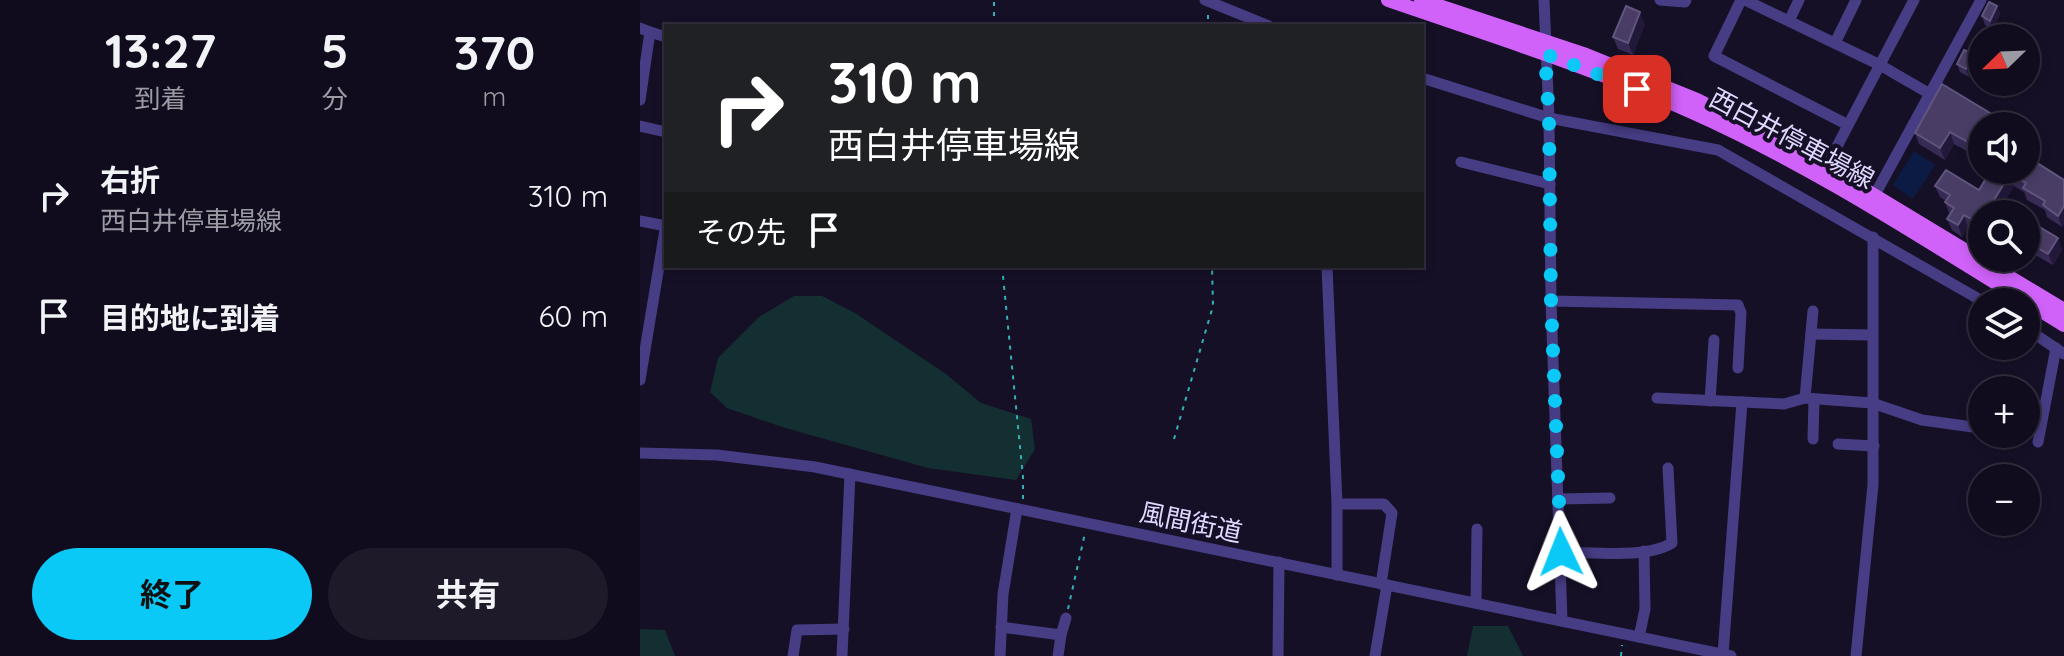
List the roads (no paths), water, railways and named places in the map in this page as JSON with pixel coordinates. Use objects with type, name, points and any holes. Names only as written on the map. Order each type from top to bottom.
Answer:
[{"type":"main road","name":"西白井停車場線","points":[[1388,0],[1545,48]]},
{"type":"main road","name":"西白井停車場線","points":[[1421,0],[1545,48],[1823,172],[2064,325]]},
{"type":"main road","name":"西白井停車場線","points":[[1871,201],[2064,310]]},
{"type":"street","points":[[1205,0],[1264,24]]},
{"type":"street","points":[[1544,0],[1562,621]]},
{"type":"street","points":[[1660,0],[1686,0]]},
{"type":"street","points":[[1848,125],[1714,56],[1743,0],[1880,65],[1930,94]]},
{"type":"street","points":[[1789,21],[1799,0]]},
{"type":"street","points":[[1835,43],[1856,0]]},
{"type":"street","points":[[1823,172],[1914,0]]},
{"type":"street","points":[[1871,201],[1981,0]]},
{"type":"street","points":[[640,100],[645,30],[664,36]]},
{"type":"street","points":[[1424,79],[1549,118],[1718,150],[1968,293]]},
{"type":"street","points":[[640,126],[664,132]]},
{"type":"street","points":[[1461,162],[1550,184]]},
{"type":"street","points":[[640,221],[664,225]]},
{"type":"street","points":[[640,380],[645,317],[664,234]]},
{"type":"street","points":[[1856,656],[1873,485],[1873,237]]},
{"type":"street","points":[[1327,268],[1337,575]]},
{"type":"street","points":[[1551,301],[1738,305],[1741,313],[1738,368]]},
{"type":"street","points":[[1813,311],[1810,399],[1813,439]]},
{"type":"street","points":[[1811,334],[1872,335]]},
{"type":"street","points":[[2040,337],[2060,351],[2040,434]]},
{"type":"street","points":[[1710,401],[1714,340]]},
{"type":"street","points":[[1657,398],[1784,404],[1810,399],[1872,403],[1922,420],[1968,426]]},
{"type":"street","points":[[1727,655],[1742,402]]},
{"type":"street","points":[[1838,444],[1874,446]]},
{"type":"street","name":"風間街道","points":[[640,453],[752,458],[850,474],[1727,655]]},
{"type":"street","points":[[1561,552],[1644,551],[1662,549],[1672,543],[1668,468]]},
{"type":"street","points":[[842,656],[850,474]]},
{"type":"street","points":[[1559,499],[1610,498]]},
{"type":"street","points":[[1337,504],[1384,504],[1392,513],[1375,656]]},
{"type":"street","points":[[1000,656],[1003,594],[1020,509]]},
{"type":"street","points":[[1476,603],[1477,529]]},
{"type":"street","points":[[1639,637],[1645,609],[1644,551]]},
{"type":"street","points":[[1278,656],[1279,562]]},
{"type":"street","points":[[1058,656],[1066,618]]},
{"type":"street","points":[[1001,627],[1061,635]]},
{"type":"street","points":[[793,656],[797,630],[844,629]]},
{"type":"street","points":[[1666,643],[1666,656]]},
{"type":"water","points":[[1914,151],[1935,165],[1913,199],[1893,185]]}]
